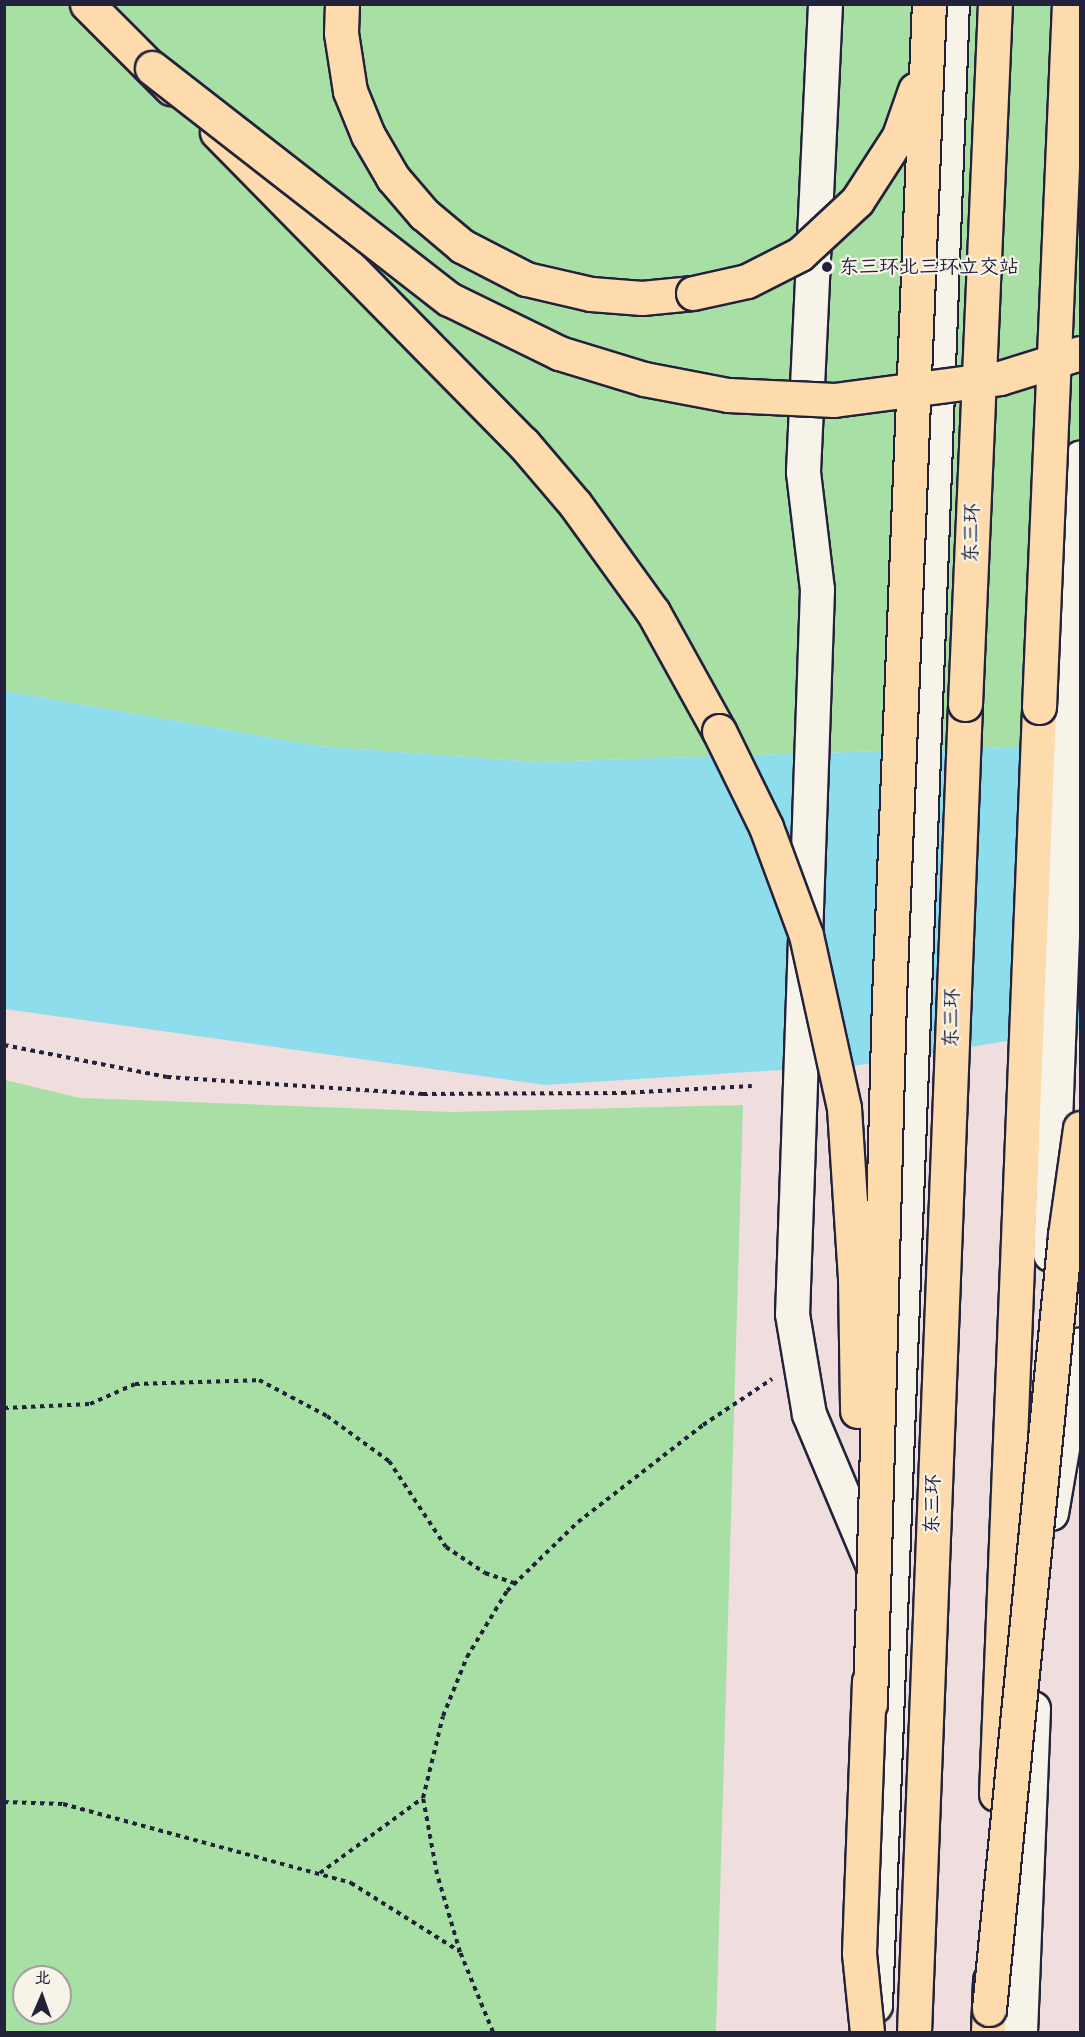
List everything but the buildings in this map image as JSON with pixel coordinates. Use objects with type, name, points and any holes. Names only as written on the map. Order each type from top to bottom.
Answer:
[{"type":"highway","points":[[87,4],[455,373],[575,504],[653,612],[766,827],[806,935],[844,1107],[855,1278],[857,1456],[870,1704]]},
{"type":"highway","points":[[342,4],[340,33],[350,91],[393,178],[424,214],[462,246],[526,279],[591,294],[642,298],[747,281],[800,254],[857,201],[899,136],[927,52]]},
{"type":"highway","points":[[867,2032],[859,1953],[870,1704],[889,998],[929,4]]},
{"type":"highway","name":"东三环","points":[[914,2032],[995,4]]},
{"type":"highway","points":[[988,2021],[1070,4]]},
{"type":"highway","points":[[152,68],[449,299],[570,356],[644,378],[728,395],[834,400],[1000,378],[1080,353]]},
{"type":"highway","points":[[988,2021],[1065,1236],[1080,1128]]},
{"type":"main road","points":[[825,4],[803,472],[817,589],[792,1314],[809,1414],[890,1608]]},
{"type":"main road","points":[[874,2032],[952,4]]},
{"type":"main road","points":[[1020,2032],[1080,458]]},
{"type":"main road","points":[[1037,1592],[1080,1344]]},
{"type":"path","points":[[4,1045],[167,1077],[423,1094],[622,1093],[752,1086]]},
{"type":"path","points":[[493,2032],[460,1952],[437,1874],[423,1798],[443,1716],[467,1658],[514,1583],[578,1522],[702,1425],[800,1360]]},
{"type":"path","points":[[4,1408],[90,1404],[135,1384],[259,1380],[327,1416],[388,1461],[446,1547],[485,1573],[514,1583]]},
{"type":"path","points":[[320,1874],[423,1798]]},
{"type":"path","points":[[4,1802],[63,1804],[351,1883],[460,1952]]},
{"type":"green space","points":[[4,5],[1080,5],[1080,740],[1041,746],[535,762],[318,746],[5,691]]},
{"type":"green space","points":[[5,1080],[80,1098],[452,1112],[743,1105],[716,2032],[5,2032]]},
{"type":"water","points":[[5,691],[318,746],[535,762],[1041,746],[1080,740],[1080,1029],[860,1065],[545,1085],[5,1009]]},
{"type":"place","name":"东三环北三环立交站","points":[[827,267]]}]
